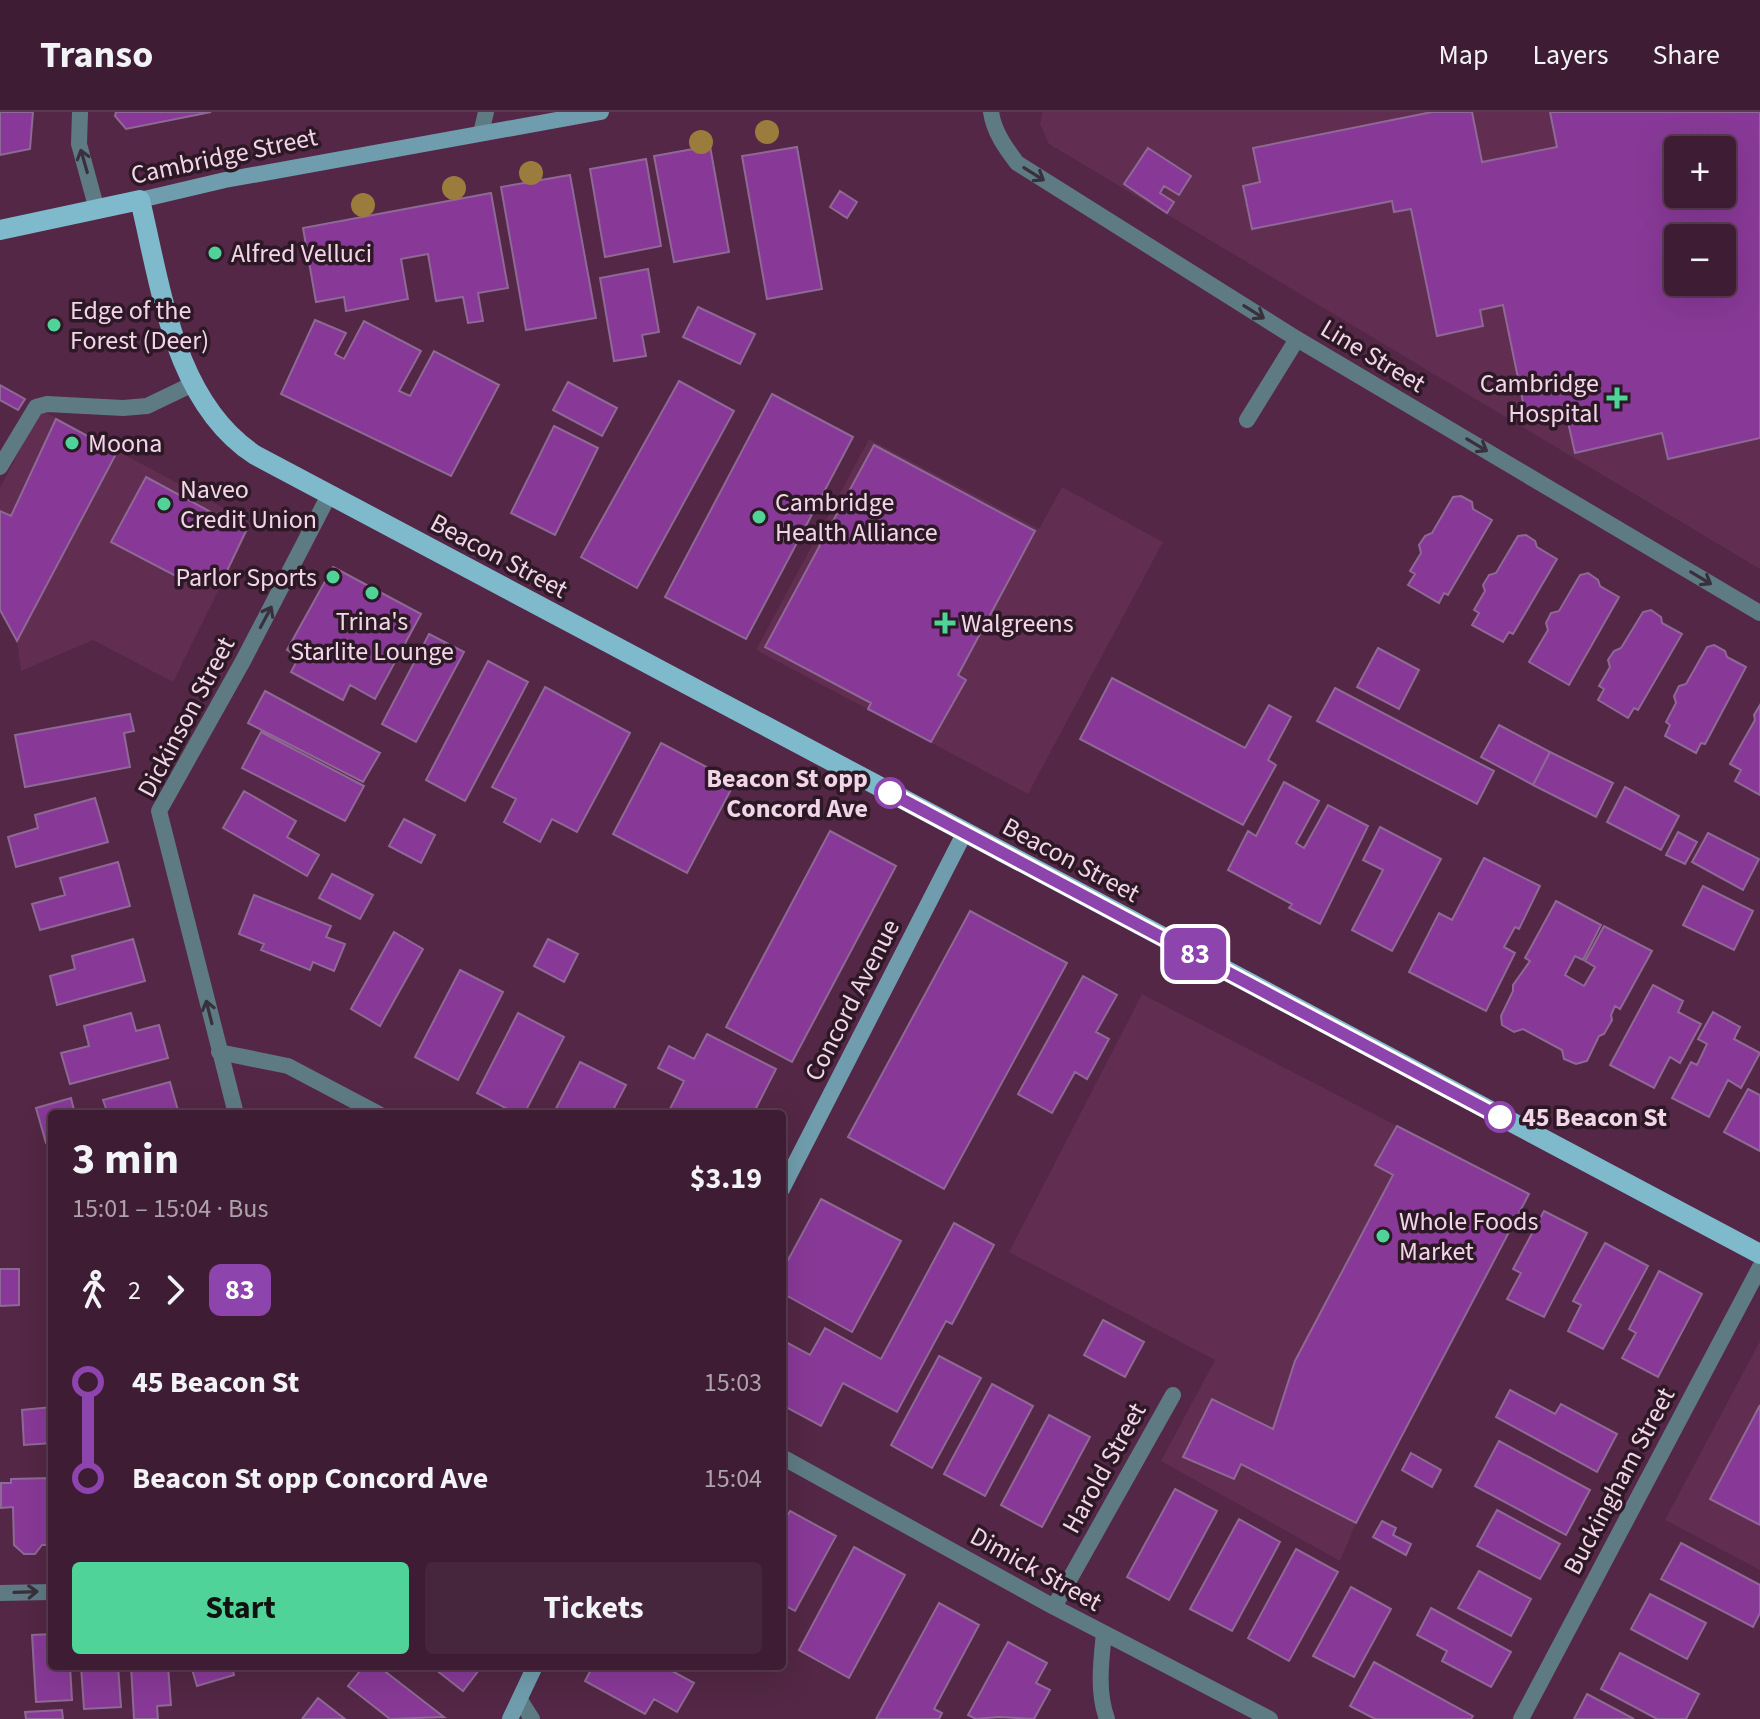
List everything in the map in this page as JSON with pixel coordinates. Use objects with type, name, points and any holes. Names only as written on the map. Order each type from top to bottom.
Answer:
[{"type":"main road","name":"Cambridge Street","points":[[0,230],[225,180],[601,112]]},
{"type":"main road","name":"Beacon Street","points":[[140,200],[169,316],[195,383],[216,420],[243,447],[1760,1254]]},
{"type":"main road","name":"Concord Avenue","points":[[786,1181],[965,832]]},
{"type":"main road","points":[[510,1719],[533,1670]]},
{"type":"street","points":[[80,112],[79,144],[97,210]]},
{"type":"street","points":[[481,133],[486,112]]},
{"type":"street","name":"Line Street","points":[[991,112],[1002,142],[1017,163],[1297,339],[1760,613]]},
{"type":"street","points":[[1247,420],[1297,339]]},
{"type":"street","points":[[0,467],[36,407],[47,404],[123,408],[147,406],[195,383]]},
{"type":"street","name":"Dickinson Street","points":[[235,1110],[159,811],[243,661],[329,495]]},
{"type":"street","points":[[219,1052],[288,1066],[371,1110]]},
{"type":"street","name":"Buckingham Street","points":[[1521,1719],[1760,1267]]},
{"type":"street","name":"Harold Street","points":[[1054,1607],[1173,1395]]},
{"type":"street","name":"Dimick Street","points":[[786,1459],[1054,1607],[1270,1719]]},
{"type":"street","points":[[0,1593],[48,1592]]},
{"type":"street","points":[[1104,1633],[1100,1663],[1101,1705],[1107,1719]]},
{"type":"street","points":[[520,1700],[532,1719]]},
{"type":"shaded area","name":"Cambridge Hospital","points":[[1042,112],[1760,112],[1760,569],[1049,144],[1040,124]]},
{"type":"shaded area","points":[[41,410],[252,523],[173,682],[93,640],[21,671],[17,641],[0,610],[0,488]]},
{"type":"shaded area","name":"Walgreens","points":[[869,439],[1039,529],[1062,487],[1163,542],[1028,794],[756,650]]},
{"type":"shaded area","points":[[1142,994],[1529,1194],[1356,1523],[1340,1561],[1161,1461],[1215,1360],[1009,1252]]},
{"type":"shaded area","points":[[1760,1341],[1760,1570],[1665,1520]]},
{"type":"building","points":[[0,112],[33,112],[30,149],[0,155]]},
{"type":"building","points":[[116,112],[211,112],[126,129],[115,116]]},
{"type":"building","name":"Cambridge Hospital","points":[[1432,112],[1472,112],[1482,162],[1557,147],[1550,112],[1760,112],[1760,438],[1668,459],[1662,433],[1575,453],[1565,409],[1526,417],[1503,305],[1480,310],[1483,326],[1437,336],[1411,209],[1394,212],[1392,201],[1252,229],[1243,186],[1260,182],[1253,148]]},
{"type":"building","points":[[710,146],[729,252],[674,262],[654,156]]},
{"type":"building","points":[[797,147],[822,289],[767,299],[742,156]]},
{"type":"building","points":[[1148,148],[1191,176],[1179,195],[1164,186],[1160,193],[1174,202],[1167,213],[1124,184]]},
{"type":"building","points":[[646,159],[661,246],[605,257],[590,169]]},
{"type":"building","points":[[570,175],[596,318],[526,330],[501,187]]},
{"type":"building","points":[[840,191],[857,202],[847,218],[830,207]]},
{"type":"building","points":[[491,193],[508,288],[478,293],[483,321],[468,323],[463,297],[436,301],[428,254],[401,259],[408,299],[346,311],[344,297],[316,302],[303,228]]},
{"type":"building","points":[[648,269],[659,332],[642,335],[646,356],[614,361],[600,278]]},
{"type":"building","points":[[698,307],[755,334],[740,364],[683,337]]},
{"type":"building","points":[[315,320],[346,333],[335,354],[344,359],[364,321],[421,351],[399,391],[410,396],[434,351],[499,385],[451,476],[281,394]]},
{"type":"building","points":[[679,381],[734,411],[637,588],[581,557]]},
{"type":"building","points":[[568,382],[617,408],[602,436],[553,410]]},
{"type":"building","points":[[0,385],[25,399],[18,410],[0,400]]},
{"type":"building","name":"Cambridge Health Alliance","points":[[772,394],[853,437],[746,639],[665,597]]},
{"type":"building","points":[[56,419],[117,452],[17,641],[0,610],[0,511],[11,516]]},
{"type":"building","points":[[554,426],[598,448],[555,535],[511,513]]},
{"type":"building","points":[[874,445],[1035,531],[958,675],[966,680],[931,742],[868,709],[871,703],[765,647]]},
{"type":"building","name":"Naveo Credit Union","points":[[146,477],[246,531],[226,573],[191,584],[111,542]]},
{"type":"building","points":[[1461,496],[1472,502],[1473,509],[1492,520],[1448,595],[1444,593],[1439,603],[1408,585],[1415,574],[1410,571],[1421,553],[1419,545],[1425,536],[1432,533],[1453,497]]},
{"type":"building","points":[[1526,535],[1535,541],[1537,547],[1557,559],[1513,634],[1509,632],[1503,642],[1472,625],[1479,613],[1474,610],[1485,591],[1483,585],[1489,575],[1496,573],[1518,536]]},
{"type":"building","points":[[333,567],[421,614],[375,699],[350,685],[343,700],[291,672],[299,657],[287,650]]},
{"type":"building","points":[[1588,573],[1598,580],[1600,586],[1619,597],[1569,685],[1529,662],[1548,630],[1546,623],[1551,613],[1559,611],[1580,575]]},
{"type":"building","points":[[1651,610],[1661,617],[1662,623],[1682,634],[1638,710],[1634,708],[1628,718],[1598,700],[1604,689],[1599,686],[1610,667],[1608,660],[1614,651],[1621,648],[1643,612]]},
{"type":"building","points":[[429,634],[464,652],[416,742],[382,724]]},
{"type":"building","points":[[1714,645],[1725,651],[1727,657],[1746,667],[1705,744],[1701,743],[1696,753],[1665,736],[1670,725],[1666,722],[1676,703],[1674,696],[1679,686],[1686,684],[1707,647]]},
{"type":"building","points":[[1378,648],[1419,670],[1399,709],[1357,687]]},
{"type":"building","points":[[488,661],[528,682],[465,801],[426,780]]},
{"type":"building","points":[[1112,678],[1245,748],[1269,705],[1291,717],[1268,760],[1276,765],[1243,825],[1080,739]]},
{"type":"building","points":[[545,687],[630,733],[577,832],[552,819],[540,842],[504,822],[516,799],[492,787]]},
{"type":"building","points":[[1335,688],[1494,771],[1477,804],[1317,721]]},
{"type":"building","points":[[265,691],[380,753],[363,782],[248,723]]},
{"type":"building","points":[[1760,705],[1760,795],[1735,781],[1741,770],[1730,764]]},
{"type":"building","points":[[130,714],[134,731],[124,733],[130,767],[25,787],[15,735]]},
{"type":"building","points":[[1499,725],[1550,752],[1533,785],[1481,757]]},
{"type":"building","points":[[261,732],[364,786],[345,821],[242,768]]},
{"type":"building","points":[[661,743],[735,782],[687,873],[613,834]]},
{"type":"building","points":[[1550,752],[1613,783],[1596,817],[1533,785]]},
{"type":"building","points":[[1284,782],[1319,801],[1296,843],[1304,848],[1328,805],[1368,826],[1320,924],[1289,908],[1292,904],[1228,870],[1248,831],[1256,836]]},
{"type":"building","points":[[1625,787],[1679,816],[1661,850],[1607,822]]},
{"type":"building","points":[[244,791],[296,821],[287,837],[319,855],[307,876],[223,828]]},
{"type":"building","points":[[95,798],[108,842],[16,867],[8,837],[38,828],[35,815]]},
{"type":"building","points":[[404,819],[435,835],[421,863],[389,846]]},
{"type":"building","points":[[1380,827],[1441,859],[1392,951],[1352,930],[1383,870],[1363,860]]},
{"type":"building","points":[[830,831],[896,866],[792,1062],[726,1027]]},
{"type":"building","points":[[1678,832],[1697,842],[1685,864],[1666,855]]},
{"type":"building","points":[[1708,833],[1759,859],[1743,890],[1692,862]]},
{"type":"building","points":[[1484,858],[1540,886],[1519,929],[1515,927],[1504,947],[1515,953],[1486,1011],[1409,972],[1439,913],[1452,920]]},
{"type":"building","points":[[118,862],[130,906],[40,930],[32,904],[65,895],[60,878]]},
{"type":"building","points":[[332,874],[373,895],[360,919],[319,898]]},
{"type":"building","points":[[1703,886],[1753,911],[1734,950],[1683,925]]},
{"type":"building","points":[[254,895],[331,926],[326,937],[345,944],[334,971],[313,962],[310,970],[261,950],[264,944],[239,934]]},
{"type":"building","points":[[1556,901],[1601,925],[1583,960],[1575,956],[1565,975],[1584,986],[1595,967],[1585,961],[1604,926],[1652,951],[1620,1009],[1615,1006],[1612,1020],[1604,1034],[1599,1036],[1587,1061],[1576,1064],[1564,1059],[1562,1050],[1523,1029],[1514,1032],[1502,1025],[1501,1016],[1513,985],[1530,961],[1525,958]]},
{"type":"building","points":[[970,911],[1067,963],[944,1189],[848,1137]]},
{"type":"building","points":[[394,932],[423,949],[380,1026],[351,1009]]},
{"type":"building","points":[[133,939],[145,981],[57,1005],[50,976],[75,969],[72,956]]},
{"type":"building","points":[[548,939],[578,954],[564,982],[534,966]]},
{"type":"building","points":[[460,970],[503,992],[458,1080],[415,1057]]},
{"type":"building","points":[[1083,976],[1117,995],[1096,1032],[1109,1039],[1087,1079],[1075,1072],[1052,1113],[1018,1094]]},
{"type":"building","points":[[1653,985],[1683,1001],[1678,1012],[1701,1024],[1680,1063],[1670,1057],[1654,1088],[1610,1065]]},
{"type":"building","points":[[1713,1012],[1740,1027],[1734,1039],[1760,1053],[1741,1088],[1728,1080],[1709,1117],[1672,1098],[1691,1062],[1697,1065],[1707,1044],[1698,1039]]},
{"type":"building","points":[[131,1013],[136,1031],[159,1025],[168,1058],[70,1084],[61,1053],[89,1046],[84,1026]]},
{"type":"building","points":[[518,1013],[564,1037],[526,1110],[509,1110],[477,1093]]},
{"type":"building","points":[[707,1034],[776,1069],[755,1110],[672,1110],[670,1109],[684,1081],[658,1068],[669,1046],[694,1059]]},
{"type":"building","points":[[580,1062],[626,1085],[613,1110],[555,1110]]},
{"type":"building","points":[[170,1082],[178,1110],[107,1110],[103,1100]]},
{"type":"building","points":[[1748,1089],[1760,1095],[1760,1151],[1724,1132]]},
{"type":"building","points":[[71,1098],[74,1110],[48,1110],[46,1143],[36,1108]]},
{"type":"building","points":[[1397,1126],[1529,1194],[1356,1523],[1241,1464],[1234,1479],[1183,1457],[1212,1399],[1273,1429],[1295,1361],[1393,1175],[1375,1165]]},
{"type":"building","points":[[821,1199],[901,1241],[852,1332],[786,1295],[786,1264]]},
{"type":"building","points":[[1544,1211],[1587,1233],[1544,1317],[1507,1299],[1521,1273],[1513,1269]]},
{"type":"building","points":[[954,1223],[994,1245],[952,1324],[946,1321],[897,1412],[843,1383],[821,1426],[786,1407],[786,1342],[810,1355],[825,1328],[881,1359]]},
{"type":"building","points":[[1605,1243],[1648,1266],[1603,1349],[1568,1331],[1581,1305],[1573,1301]]},
{"type":"building","points":[[0,1269],[19,1269],[19,1305],[0,1306]]},
{"type":"building","points":[[1659,1271],[1702,1294],[1658,1377],[1622,1358],[1636,1333],[1629,1329]]},
{"type":"building","points":[[1103,1320],[1144,1342],[1125,1377],[1084,1355]]},
{"type":"building","points":[[939,1356],[981,1378],[932,1468],[891,1445]]},
{"type":"building","points":[[992,1384],[1033,1406],[985,1496],[944,1474]]},
{"type":"building","points":[[1510,1390],[1555,1414],[1561,1404],[1617,1434],[1597,1472],[1496,1417]]},
{"type":"building","points":[[1760,1405],[1760,1525],[1710,1499]]},
{"type":"building","points":[[48,1407],[48,1443],[24,1445],[22,1410]]},
{"type":"building","points":[[1049,1415],[1090,1437],[1042,1527],[1001,1505]]},
{"type":"building","points":[[1499,1441],[1590,1490],[1566,1535],[1475,1486]]},
{"type":"building","points":[[1411,1453],[1441,1470],[1432,1487],[1402,1470]]},
{"type":"building","points":[[48,1478],[48,1545],[42,1545],[35,1554],[24,1554],[14,1545],[13,1507],[1,1508],[1,1483],[11,1483],[11,1479]]},
{"type":"building","points":[[1175,1489],[1217,1511],[1169,1600],[1127,1577]]},
{"type":"building","points":[[1497,1510],[1560,1544],[1540,1579],[1477,1546]]},
{"type":"building","points":[[790,1511],[836,1536],[795,1611],[786,1606],[786,1518]]},
{"type":"building","points":[[1239,1519],[1280,1542],[1232,1631],[1190,1609]]},
{"type":"building","points":[[1382,1521],[1396,1528],[1393,1535],[1411,1544],[1406,1555],[1373,1537]]},
{"type":"building","points":[[1681,1543],[1760,1585],[1760,1613],[1753,1627],[1661,1579]]},
{"type":"building","points":[[854,1547],[905,1575],[849,1678],[799,1650]]},
{"type":"building","points":[[1296,1549],[1338,1572],[1289,1661],[1248,1638]]},
{"type":"building","points":[[1479,1571],[1531,1599],[1511,1636],[1458,1608]]},
{"type":"building","points":[[1351,1587],[1391,1609],[1354,1677],[1313,1656]]},
{"type":"building","points":[[1650,1594],[1706,1623],[1687,1659],[1631,1629]]},
{"type":"building","points":[[939,1603],[979,1625],[934,1709],[942,1713],[939,1719],[876,1719]]},
{"type":"building","points":[[1431,1608],[1511,1652],[1491,1687],[1442,1661],[1447,1651],[1417,1635]]},
{"type":"building","points":[[48,1634],[48,1670],[70,1670],[72,1700],[36,1702],[32,1635]]},
{"type":"building","points":[[1008,1642],[1047,1663],[1036,1683],[1050,1690],[1034,1719],[976,1719],[968,1715]]},
{"type":"building","points":[[1620,1653],[1699,1694],[1686,1719],[1657,1719],[1601,1689]]},
{"type":"building","points":[[1374,1662],[1473,1716],[1471,1719],[1375,1719],[1350,1706]]},
{"type":"building","points":[[81,1670],[118,1670],[121,1707],[84,1709]]},
{"type":"building","points":[[131,1670],[168,1670],[171,1705],[157,1706],[158,1719],[134,1719]]},
{"type":"building","points":[[192,1670],[233,1670],[234,1675],[197,1686]]},
{"type":"building","points":[[361,1670],[383,1670],[444,1717],[390,1719],[348,1686]]},
{"type":"building","points":[[436,1670],[479,1670],[463,1691]]},
{"type":"building","points":[[591,1670],[670,1670],[694,1683],[677,1712],[654,1699],[645,1714],[585,1681]]},
{"type":"building","points":[[1587,1694],[1634,1719],[1574,1719]]},
{"type":"building","points":[[318,1698],[345,1719],[302,1719]]},
{"type":"building","points":[[62,1710],[63,1719],[26,1719],[25,1712]]},
{"type":"bus line","name":"83","points":[[890,793],[1500,1117]]},
{"type":"place","name":"Alfred Velluci","points":[[215,253]]},
{"type":"place","name":"Edge of the Forest (Deer)","points":[[54,325]]},
{"type":"place","name":"Cambridge Hospital","points":[[1617,398]]},
{"type":"place","name":"Moona","points":[[72,443]]},
{"type":"place","name":"Naveo Credit Union","points":[[164,504]]},
{"type":"place","name":"Cambridge Health Alliance","points":[[759,517]]},
{"type":"place","name":"Parlor Sports","points":[[333,577]]},
{"type":"place","name":"Trina's Starlite Lounge","points":[[372,593]]},
{"type":"place","name":"Walgreens","points":[[945,623]]},
{"type":"place","name":"Beacon St opp Concord Ave","points":[[890,793]]},
{"type":"place","name":"45 Beacon St","points":[[1500,1117]]},
{"type":"place","name":"Whole Foods Market","points":[[1383,1236]]}]
